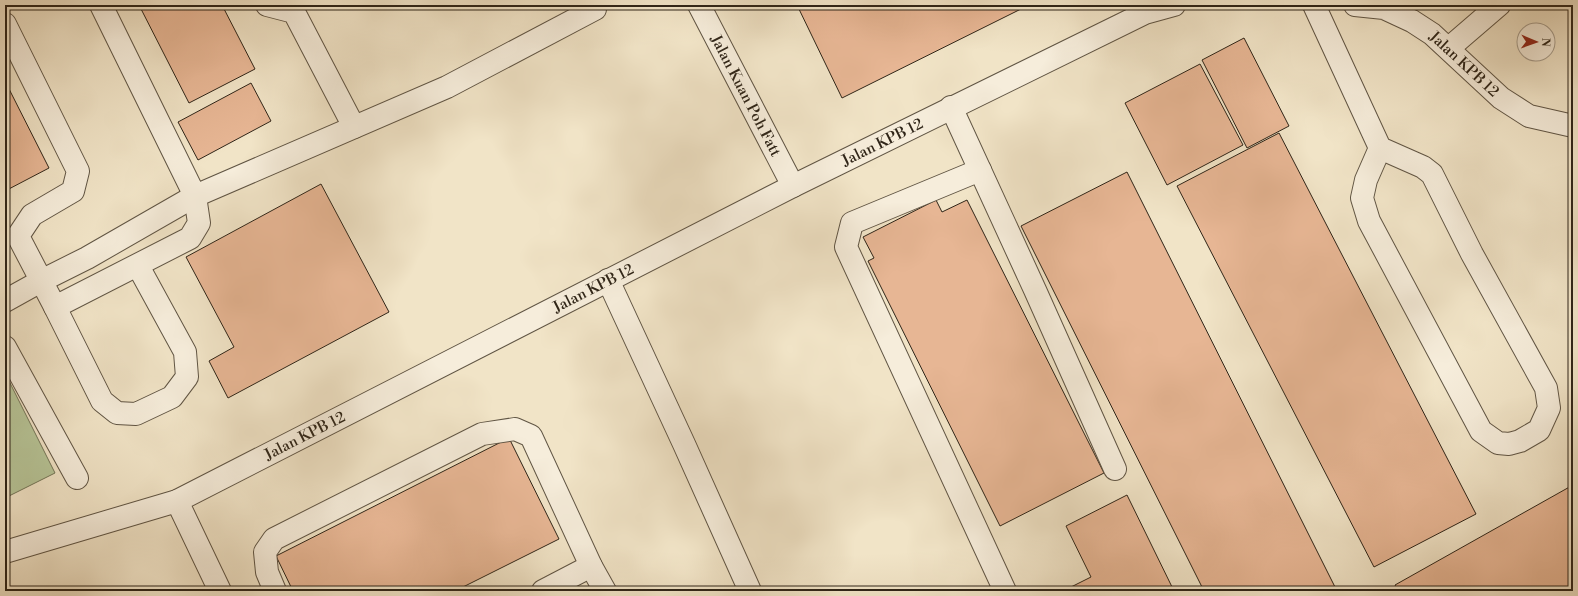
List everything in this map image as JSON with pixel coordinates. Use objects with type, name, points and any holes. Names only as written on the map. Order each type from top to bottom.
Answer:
[{"type":"street","points":[[55,307],[138,266],[190,238],[199,223],[195,196],[101,5]]},
{"type":"street","points":[[267,5],[294,12],[354,127]]},
{"type":"street","points":[[5,301],[87,258],[195,196],[447,87],[595,9],[595,5]]},
{"type":"street","name":"Jalan Kuan Poh Fatt","points":[[699,5],[793,186]]},
{"type":"street","name":"Jalan KPB 12","points":[[5,552],[177,502],[608,280],[951,107],[1145,13],[1174,5]]},
{"type":"street","points":[[1314,5],[1380,148],[1423,167],[1432,174],[1472,254],[1546,388],[1549,408],[1539,430],[1520,441],[1509,444],[1498,443],[1481,431],[1370,221],[1362,198],[1366,180],[1380,148]]},
{"type":"street","name":"Jalan KPB 12","points":[[1355,5],[1384,7],[1412,21],[1432,34],[1449,48],[1501,98],[1529,116],[1573,126]]},
{"type":"street","points":[[1449,48],[1499,5]]},
{"type":"street","points":[[5,24],[78,171],[73,191],[32,215],[18,236],[102,401],[116,413],[136,414],[172,397],[188,377],[185,352],[138,266]]},
{"type":"street","points":[[951,107],[1115,469]]},
{"type":"street","points":[[980,170],[852,223],[846,247],[1005,591]]},
{"type":"street","points":[[608,280],[750,591]]},
{"type":"street","points":[[5,348],[77,478]]},
{"type":"street","points":[[275,591],[267,572],[265,552],[274,538],[482,434],[515,429],[531,436],[605,591]]},
{"type":"street","points":[[177,502],[220,591]]},
{"type":"street","points":[[543,591],[592,566]]},
{"type":"green space","points":[[8,379],[55,473],[5,498],[5,380]]},
{"type":"building","points":[[139,5],[222,5],[255,69],[189,103]]},
{"type":"building","points":[[797,5],[1029,5],[842,98]]},
{"type":"building","points":[[1244,38],[1289,126],[1247,148],[1202,60]]},
{"type":"building","points":[[1200,64],[1243,145],[1167,185],[1125,103]]},
{"type":"building","points":[[5,81],[49,168],[5,191]]},
{"type":"building","points":[[251,83],[271,121],[198,160],[178,122]]},
{"type":"building","points":[[1279,133],[1476,514],[1374,567],[1177,186]]},
{"type":"building","points":[[1127,172],[1337,591],[1204,591],[1021,226]]},
{"type":"building","points":[[321,184],[389,312],[228,398],[209,361],[234,347],[186,257]]},
{"type":"building","points":[[936,200],[942,212],[967,200],[1104,473],[1000,526],[868,261],[874,258],[863,237]]},
{"type":"building","points":[[509,438],[559,539],[455,591],[293,591],[276,556]]},
{"type":"building","points":[[1573,485],[1573,591],[1398,591],[1395,585]]},
{"type":"building","points":[[1127,495],[1174,591],[1063,591],[1091,577],[1066,526]]}]
